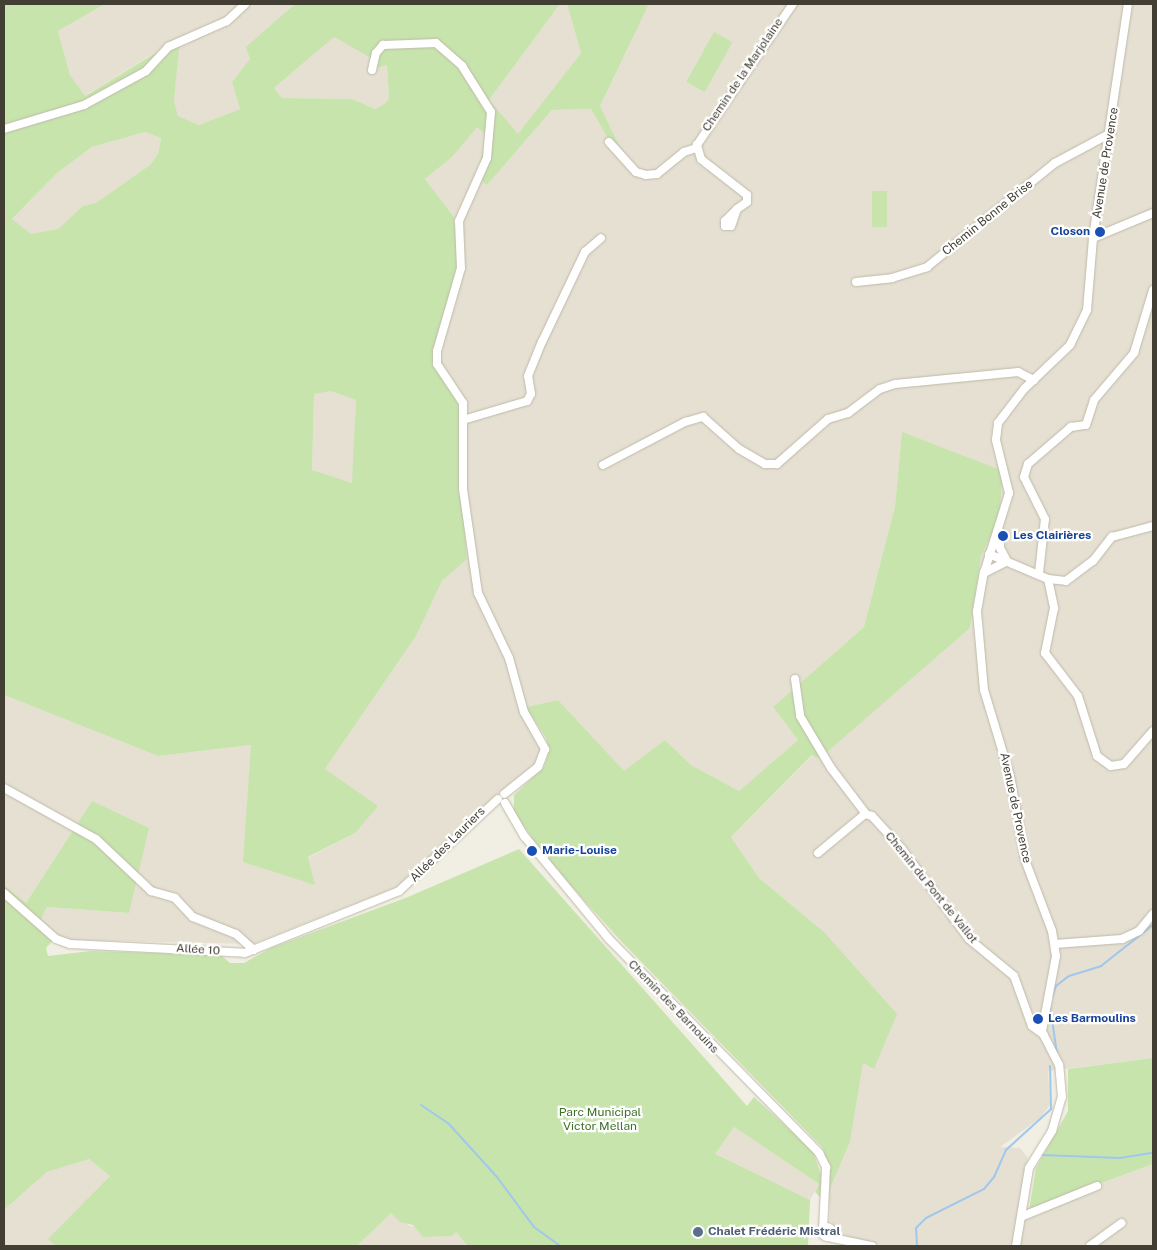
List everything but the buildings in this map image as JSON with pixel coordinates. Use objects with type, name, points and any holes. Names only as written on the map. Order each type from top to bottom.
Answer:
[{"type":"street","points":[[4,129],[84,105],[146,71],[168,48],[228,22],[245,4]]},
{"type":"street","name":"Chemin de la Marjolaine","points":[[696,148],[717,110],[793,4]]},
{"type":"street","name":"Avenue de Provence","points":[[1043,1034],[1055,944],[1024,860],[1010,776],[984,690],[977,611],[989,554],[1000,528],[1009,493],[996,440],[998,423],[1081,329],[1087,310],[1093,238],[1111,133],[1128,4]]},
{"type":"street","points":[[372,70],[376,53],[383,45],[436,43],[462,66],[491,112],[484,166],[459,221],[461,268],[437,351],[437,364],[463,403],[463,489],[475,582],[509,658],[524,712],[546,749],[538,767],[502,799]]},
{"type":"street","name":"Chemin Bonne Brise","points":[[856,282],[892,278],[927,267],[1055,164],[1111,133]]},
{"type":"street","points":[[609,142],[636,172],[646,175],[657,174],[684,152],[696,148],[701,159],[747,195],[747,202],[737,210]]},
{"type":"street","points":[[1093,238],[1153,213]]},
{"type":"street","points":[[463,420],[527,400],[531,394],[528,376],[542,342],[584,252],[601,238]]},
{"type":"street","points":[[1039,573],[1044,519],[1024,477],[1028,464],[1071,427],[1086,425],[1094,400],[1134,353],[1153,290]]},
{"type":"street","points":[[602,465],[685,422],[702,417],[739,449],[765,464],[777,464],[828,419],[852,410],[887,386],[1018,372],[1034,380]]},
{"type":"street","points":[[989,554],[1039,573],[1048,579],[1066,581],[1093,561],[1112,537],[1153,526]]},
{"type":"street","points":[[1000,528],[1000,548],[1008,562]]},
{"type":"street","points":[[984,573],[1000,562],[1008,562]]},
{"type":"street","points":[[1048,579],[1054,608],[1045,653],[1078,696],[1097,756],[1111,766],[1124,764],[1153,731]]},
{"type":"street","name":"Chemin du Pont de Vallot","points":[[795,680],[800,716],[831,768],[866,814],[902,849],[969,938],[1014,976],[1032,1026],[1043,1034]]},
{"type":"street","points":[[4,788],[96,839],[115,853],[150,891],[175,898],[194,917],[236,934],[254,950]]},
{"type":"street","name":"Allée des Lauriers","points":[[399,891],[502,799]]},
{"type":"street","name":"Chemin des Barnouins","points":[[502,799],[525,837],[608,939],[819,1153],[826,1167],[824,1211],[828,1232],[842,1240],[872,1246]]},
{"type":"street","points":[[818,852],[866,814]]},
{"type":"street","name":"Allée 10","points":[[4,893],[56,939],[70,944],[196,948],[238,954],[254,950],[399,891]]},
{"type":"street","points":[[1055,944],[1122,939],[1139,931],[1153,914]]},
{"type":"street","points":[[1016,1246],[1023,1216],[1029,1168],[1056,1124],[1062,1097],[1059,1065],[1043,1034]]},
{"type":"street","points":[[1023,1216],[1097,1186]]},
{"type":"street","points":[[1090,1246],[1122,1223]]},
{"type":"shaded area","points":[[105,4],[295,4],[232,82],[240,109],[199,125],[178,116],[174,100],[179,38],[84,96],[70,75],[58,31]]},
{"type":"shaded area","points":[[560,4],[567,4],[581,53],[518,135],[489,100]]},
{"type":"shaded area","points":[[649,4],[1153,4],[1153,1058],[1048,1071],[1050,1105],[1040,1118],[1000,1147],[1020,1148],[1028,1158],[1017,1215],[1153,1164],[1153,1246],[875,1246],[842,1236],[830,1220],[829,1191],[850,1142],[863,1062],[874,1069],[823,931],[759,878],[731,837],[813,755],[818,759],[970,628],[981,556],[999,518],[902,432],[895,506],[864,627],[773,707],[798,740],[739,791],[691,765],[665,740],[624,772],[558,700],[521,708],[542,744],[540,761],[470,816],[409,882],[253,944],[71,940],[57,936],[41,919],[47,907],[128,913],[92,801],[26,903],[4,885],[4,695],[158,756],[251,745],[244,862],[314,884],[308,858],[355,833],[325,769],[416,636],[442,581],[467,559],[460,417],[450,385],[436,369],[433,353],[458,265],[454,217],[425,179],[452,157],[477,126],[486,135],[487,185],[552,110],[591,109],[613,146],[619,145],[600,106]]},
{"type":"shaded area","points":[[334,37],[387,65],[389,99],[383,105],[375,109],[352,99],[282,98],[274,88]]},
{"type":"shaded area","points":[[145,132],[161,138],[158,154],[150,165],[95,204],[83,206],[58,229],[31,235],[12,219],[57,173],[92,147]]},
{"type":"shaded area","points":[[331,390],[356,400],[353,484],[312,470],[314,394]]},
{"type":"shaded area","points":[[734,1127],[819,1184],[810,1200],[714,1155]]},
{"type":"shaded area","points":[[89,1159],[110,1176],[49,1239],[56,1246],[4,1246],[4,1210],[47,1172]]},
{"type":"shaded area","points":[[391,1213],[410,1226],[456,1231],[468,1246],[357,1246]]},
{"type":"green space","points":[[4,4],[105,4],[58,31],[70,75],[85,96],[180,38],[174,100],[178,116],[199,125],[240,109],[232,82],[250,59],[246,47],[295,4],[560,4],[489,100],[518,134],[581,53],[567,4],[649,4],[600,106],[619,145],[613,147],[591,109],[552,110],[487,185],[477,177],[486,135],[477,127],[452,157],[425,179],[454,217],[458,265],[433,353],[436,369],[450,386],[457,401],[460,417],[459,458],[467,559],[442,581],[416,636],[325,769],[378,806],[355,833],[308,857],[315,885],[243,862],[251,745],[158,756],[4,695]],"holes":[[[334,37],[371,58],[369,70],[387,65],[389,99],[383,105],[375,109],[352,99],[282,98],[274,88]],[[145,132],[161,138],[158,154],[150,165],[96,203],[83,206],[58,229],[31,234],[12,219],[57,173],[92,147]],[[331,391],[356,400],[352,483],[312,470],[314,394]]]},
{"type":"green space","points":[[714,32],[732,42],[705,92],[686,82]]},
{"type":"green space","points":[[872,191],[887,191],[887,227],[872,227]]},
{"type":"green space","points":[[902,432],[1003,471],[999,518],[981,556],[970,628],[819,759],[812,755],[731,837],[759,878],[823,931],[897,1014],[874,1069],[863,1063],[850,1142],[829,1191],[830,1168],[822,1147],[621,941],[547,859],[514,812],[514,795],[544,767],[549,751],[546,738],[526,707],[558,700],[624,771],[665,740],[691,765],[739,791],[798,740],[773,707],[864,627],[895,506]]},
{"type":"green space","name":"Parc Municipal Victor Mellan","points":[[92,801],[149,828],[129,913],[47,907],[41,919],[57,936],[46,948],[48,956],[91,951],[221,955],[230,963],[244,963],[271,948],[408,897],[519,849],[747,1106],[754,1097],[813,1151],[823,1181],[822,1199],[815,1192],[819,1184],[734,1127],[715,1154],[810,1200],[808,1246],[468,1246],[456,1232],[452,1236],[423,1237],[413,1225],[400,1222],[391,1213],[357,1246],[56,1246],[48,1239],[110,1176],[89,1159],[47,1172],[4,1210],[4,885],[26,903]]},
{"type":"green space","points":[[1153,1058],[1153,1164],[1029,1210],[1036,1168],[1068,1111],[1068,1069]]},
{"type":"waterway","points":[[1052,997],[1056,986],[1069,976],[1101,966],[1153,925]]},
{"type":"waterway","points":[[1050,1006],[1057,1054]]},
{"type":"waterway","points":[[917,1246],[916,1228],[926,1218],[984,1189],[994,1177],[1006,1150],[1051,1109],[1050,1066]]},
{"type":"waterway","points":[[421,1105],[449,1124],[497,1177],[534,1227],[560,1246]]},
{"type":"waterway","points":[[1042,1155],[1120,1158],[1153,1153]]},
{"type":"place","name":"Closon","points":[[1100,232]]},
{"type":"place","name":"Les Clairières","points":[[1003,536]]},
{"type":"place","name":"Marie-Louise","points":[[532,851]]},
{"type":"place","name":"Les Barmoulins","points":[[1038,1019]]},
{"type":"place","name":"Chalet Frédéric Mistral","points":[[698,1232]]}]
